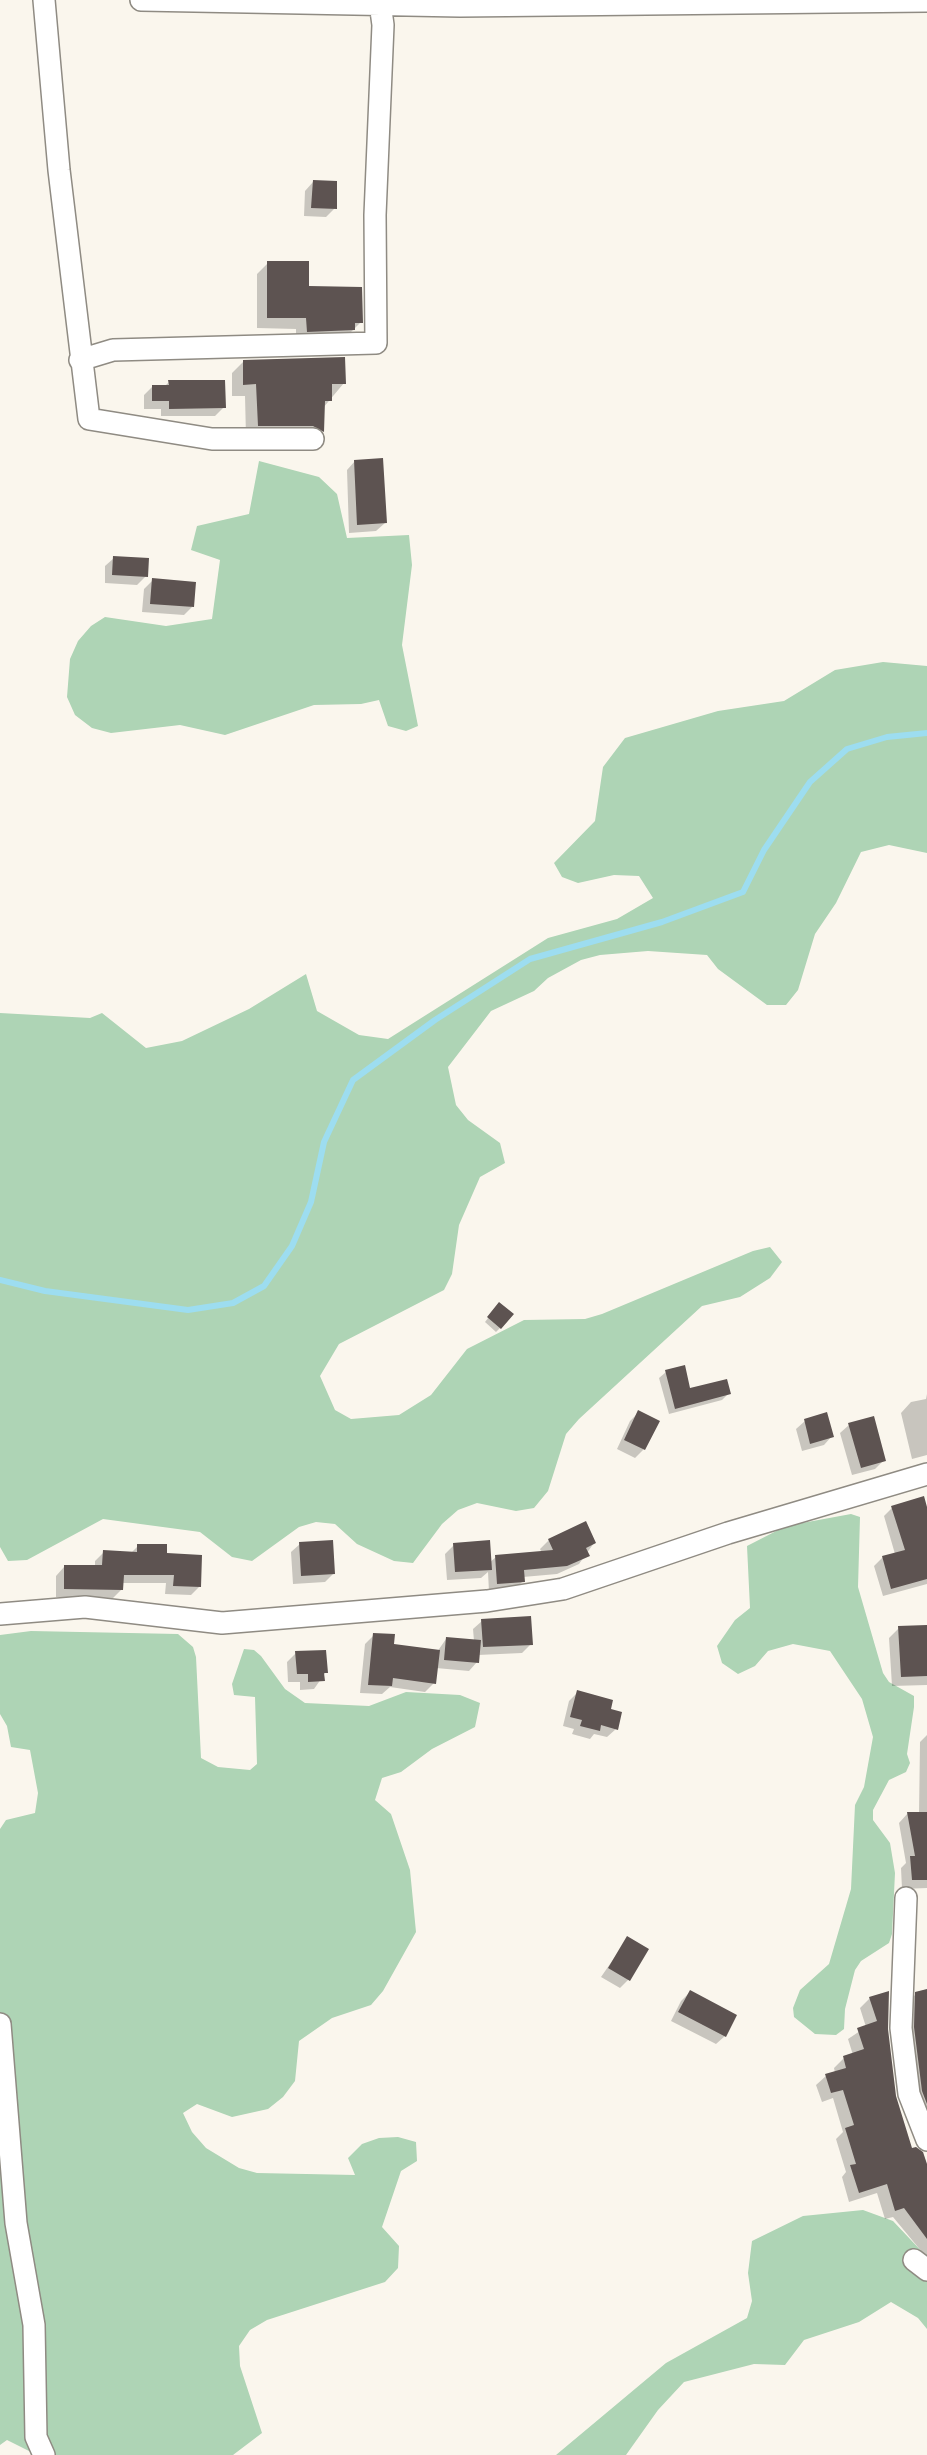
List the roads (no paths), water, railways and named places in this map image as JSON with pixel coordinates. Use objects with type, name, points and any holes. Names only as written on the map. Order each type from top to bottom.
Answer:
[{"type":"street","points":[[44,0],[80,360],[89,419],[212,439],[313,439]]},
{"type":"street","points":[[141,0],[460,6],[927,1]]},
{"type":"street","points":[[80,360],[113,350],[376,343],[375,215],[383,25],[380,3]]},
{"type":"street","points":[[0,1614],[85,1607],[222,1623],[487,1601],[563,1589],[727,1533],[927,1474]]},
{"type":"street","points":[[906,1898],[901,2028],[909,2094],[927,2140]]},
{"type":"street","points":[[0,2024],[16,2223],[34,2325],[36,2437],[44,2455]]},
{"type":"waterway","points":[[0,1280],[45,1291],[188,1310],[233,1303],[264,1286],[292,1246],[311,1202],[324,1142],[353,1080],[435,1020],[530,959],[662,922],[743,892],[764,850],[810,782],[847,749],[887,737],[927,733]]}]
